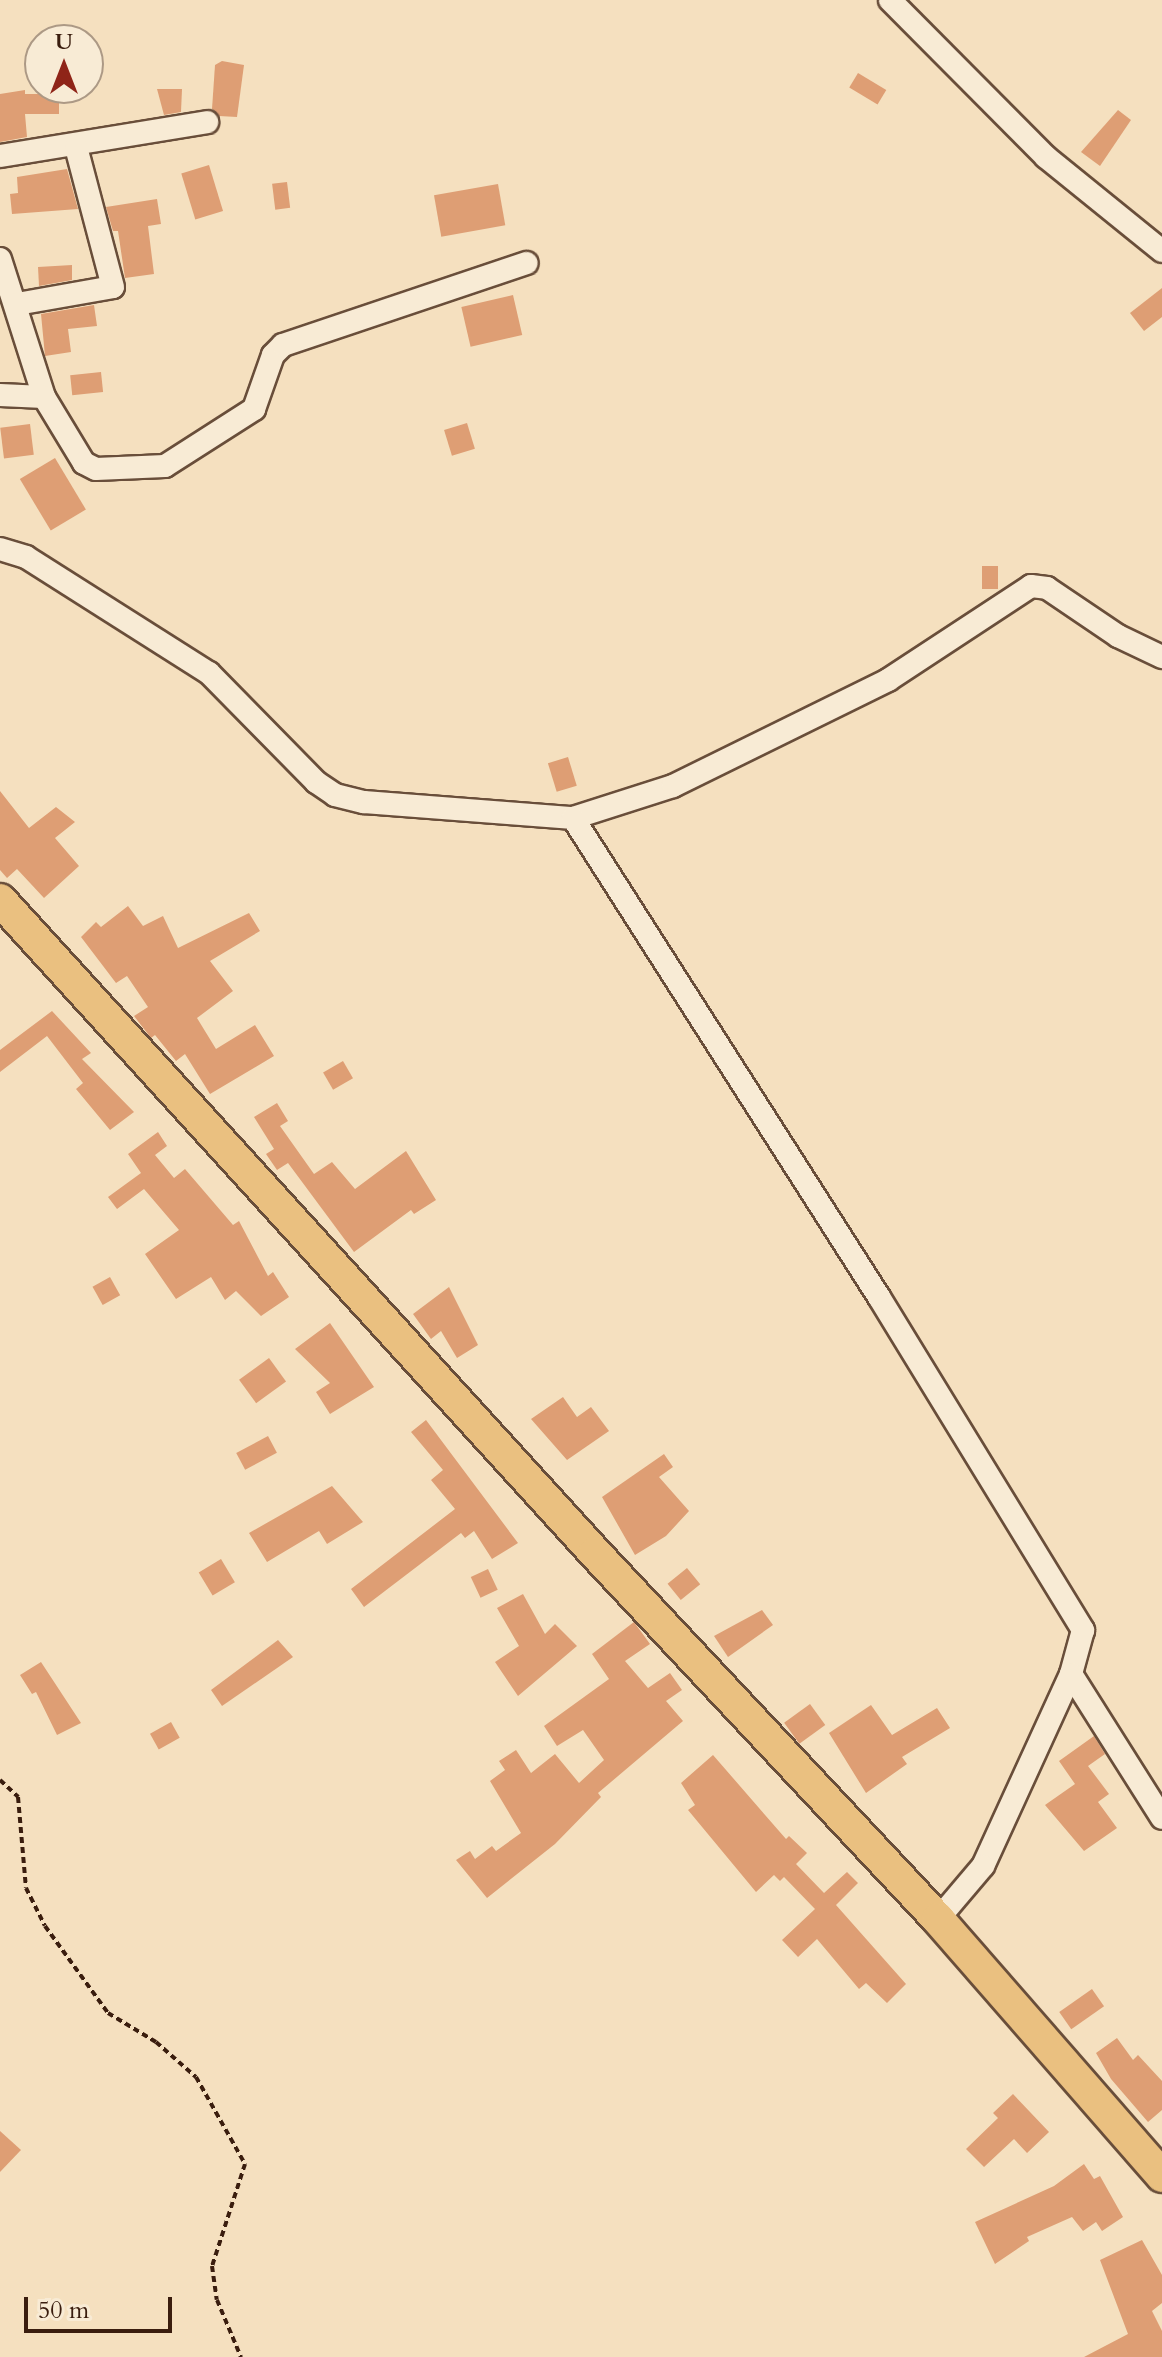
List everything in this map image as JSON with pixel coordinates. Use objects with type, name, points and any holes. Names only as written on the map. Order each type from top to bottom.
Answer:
[{"type":"highway","points":[[0,900],[595,1553],[938,1919],[1162,2176]]},
{"type":"street","points":[[890,0],[1046,157],[1162,251]]},
{"type":"street","points":[[0,156],[76,147],[207,122]]},
{"type":"street","points":[[17,304],[113,287],[76,147]]},
{"type":"street","points":[[0,259],[17,304],[44,397],[89,468],[165,466],[254,409],[273,355],[283,345],[527,263]]},
{"type":"street","points":[[0,395],[44,397]]},
{"type":"street","points":[[0,549],[26,557],[209,673],[335,795],[573,818],[719,767],[916,664],[1031,586],[1047,588],[1118,636],[1162,657]]},
{"type":"street","points":[[573,818],[1080,1623],[1083,1637],[1071,1674],[983,1866],[938,1919]]},
{"type":"street","points":[[1071,1674],[1162,1818]]},
{"type":"path","points":[[0,1780],[18,1797],[26,1888],[45,1926],[108,2013],[156,2042],[196,2077],[245,2164],[212,2266],[217,2300],[241,2357]]},
{"type":"building","points":[[222,61],[244,65],[237,117],[219,116],[212,109],[215,65]]},
{"type":"building","points":[[858,73],[886,90],[878,105],[849,88]]},
{"type":"building","points":[[157,89],[182,89],[181,112],[164,115]]},
{"type":"building","points":[[24,90],[24,104],[59,104],[59,114],[25,114],[27,137],[0,142],[0,94]]},
{"type":"building","points":[[1118,110],[1131,120],[1100,166],[1081,152]]},
{"type":"building","points":[[209,165],[223,211],[195,219],[181,173]]},
{"type":"building","points":[[67,169],[78,209],[12,214],[10,194],[18,193],[17,177]]},
{"type":"building","points":[[287,182],[290,208],[275,210],[272,184]]},
{"type":"building","points":[[498,184],[505,225],[441,237],[434,195]]},
{"type":"building","points":[[157,199],[161,224],[148,226],[154,274],[125,278],[118,231],[113,231],[106,207]]},
{"type":"building","points":[[72,265],[72,280],[39,286],[38,267]]},
{"type":"building","points":[[1162,288],[1162,317],[1144,331],[1130,313]]},
{"type":"building","points":[[513,295],[522,335],[471,347],[461,307]]},
{"type":"building","points":[[94,305],[97,326],[68,329],[71,352],[45,356],[41,314]]},
{"type":"building","points":[[101,372],[103,392],[72,395],[70,375]]},
{"type":"building","points":[[467,423],[475,449],[452,456],[444,430]]},
{"type":"building","points":[[30,424],[34,455],[4,458],[0,428]]},
{"type":"building","points":[[55,458],[86,509],[51,531],[20,479]]},
{"type":"building","points":[[982,566],[998,566],[998,589],[982,589]]},
{"type":"building","points":[[568,757],[577,786],[557,792],[548,763]]},
{"type":"building","points":[[0,791],[29,828],[56,807],[75,822],[55,838],[79,866],[44,898],[17,869],[7,878],[0,870]]},
{"type":"building","points":[[128,906],[143,926],[163,916],[178,948],[249,913],[260,931],[210,961],[233,991],[197,1018],[216,1049],[255,1025],[274,1056],[210,1094],[185,1054],[176,1061],[155,1035],[151,1038],[134,1016],[148,1007],[127,976],[116,983],[81,937],[96,922],[101,927]]},
{"type":"building","points":[[52,1011],[91,1053],[82,1059],[134,1112],[110,1130],[76,1089],[83,1083],[47,1036],[0,1072],[0,1050]]},
{"type":"building","points":[[343,1061],[353,1078],[333,1090],[323,1072]]},
{"type":"building","points":[[277,1103],[288,1121],[280,1126],[314,1174],[332,1162],[355,1189],[406,1151],[436,1200],[414,1214],[411,1210],[354,1252],[288,1163],[277,1170],[266,1154],[274,1149],[254,1117]]},
{"type":"building","points":[[158,1132],[167,1146],[155,1155],[174,1178],[185,1169],[233,1225],[239,1221],[268,1276],[273,1272],[289,1297],[261,1316],[236,1291],[225,1300],[211,1277],[176,1299],[145,1254],[179,1230],[144,1189],[117,1209],[108,1197],[141,1173],[128,1154]]},
{"type":"building","points":[[110,1277],[120,1295],[103,1305],[93,1287]]},
{"type":"building","points":[[449,1287],[478,1345],[457,1358],[441,1331],[431,1339],[413,1314]]},
{"type":"building","points":[[330,1323],[374,1387],[330,1414],[316,1392],[330,1383],[295,1349]]},
{"type":"building","points":[[269,1358],[286,1381],[256,1403],[239,1380]]},
{"type":"building","points":[[563,1397],[577,1417],[591,1407],[609,1431],[567,1460],[531,1419]]},
{"type":"building","points":[[426,1420],[518,1543],[492,1559],[474,1531],[465,1538],[461,1533],[364,1607],[351,1589],[455,1509],[431,1480],[443,1470],[411,1432]]},
{"type":"building","points":[[268,1436],[277,1453],[245,1470],[236,1453]]},
{"type":"building","points":[[664,1454],[673,1467],[659,1477],[689,1511],[666,1536],[635,1555],[602,1497]]},
{"type":"building","points":[[332,1486],[363,1522],[327,1544],[319,1531],[267,1562],[249,1533]]},
{"type":"building","points":[[221,1559],[235,1582],[213,1596],[199,1572]]},
{"type":"building","points":[[687,1568],[700,1584],[681,1600],[668,1584]]},
{"type":"building","points":[[488,1569],[498,1590],[481,1598],[471,1577]]},
{"type":"building","points":[[523,1594],[545,1634],[555,1624],[577,1646],[518,1696],[495,1662],[519,1646],[497,1608]]},
{"type":"building","points":[[762,1610],[773,1625],[728,1657],[714,1636]]},
{"type":"building","points":[[634,1622],[650,1644],[625,1661],[648,1688],[670,1673],[682,1690],[666,1701],[683,1721],[598,1793],[601,1797],[555,1844],[487,1898],[456,1860],[470,1851],[475,1859],[492,1846],[496,1851],[521,1833],[490,1781],[505,1770],[499,1761],[516,1750],[531,1773],[555,1754],[579,1783],[604,1760],[583,1730],[557,1746],[544,1726],[609,1679],[592,1654]]},
{"type":"building","points":[[278,1640],[293,1657],[222,1706],[211,1690]]},
{"type":"building","points":[[41,1662],[81,1723],[57,1735],[36,1692],[32,1694],[20,1675]]},
{"type":"building","points":[[810,1704],[825,1725],[799,1744],[784,1723]]},
{"type":"building","points":[[871,1705],[892,1735],[937,1708],[950,1728],[902,1757],[907,1764],[866,1793],[829,1733]]},
{"type":"building","points":[[171,1722],[180,1738],[159,1749],[150,1734]]},
{"type":"building","points":[[1094,1736],[1105,1754],[1088,1766],[1109,1794],[1098,1802],[1117,1828],[1084,1851],[1045,1805],[1075,1784],[1059,1761]]},
{"type":"building","points":[[713,1755],[786,1839],[789,1836],[807,1853],[796,1864],[824,1893],[847,1872],[858,1883],[836,1905],[906,1984],[887,2003],[866,1983],[859,1989],[817,1939],[798,1957],[782,1940],[815,1909],[784,1877],[780,1881],[774,1875],[756,1892],[688,1810],[695,1805],[681,1783]]},
{"type":"building","points":[[1092,1989],[1104,2006],[1071,2029],[1059,2012]]},
{"type":"building","points":[[1117,2038],[1133,2060],[1138,2055],[1162,2081],[1162,2110],[1148,2122],[1111,2079],[1096,2053]]},
{"type":"building","points":[[1013,2094],[1049,2132],[1027,2153],[1014,2139],[984,2167],[966,2149],[998,2118],[993,2113]]},
{"type":"building","points":[[0,2131],[21,2150],[0,2172]]},
{"type":"building","points":[[1084,2164],[1094,2179],[1100,2176],[1123,2217],[1102,2231],[1096,2222],[1083,2231],[1072,2217],[1027,2237],[1029,2241],[995,2264],[975,2222],[1054,2186]]},
{"type":"building","points":[[1142,2240],[1162,2275],[1162,2303],[1152,2311],[1162,2331],[1162,2357],[1084,2357],[1128,2334],[1100,2260]]}]
